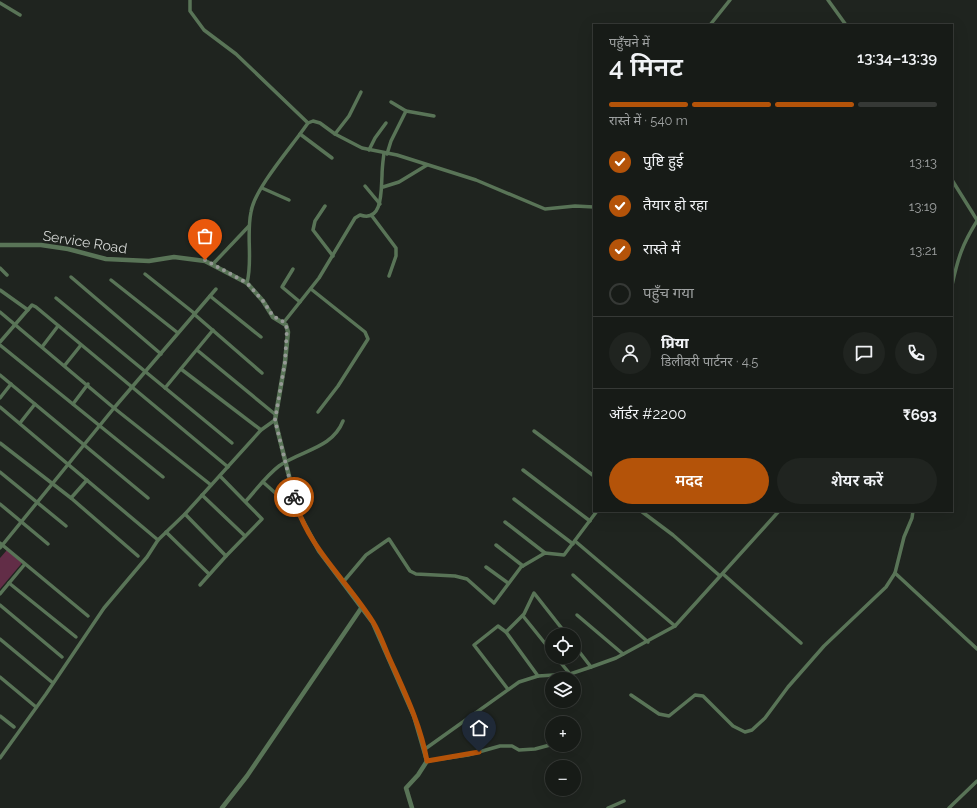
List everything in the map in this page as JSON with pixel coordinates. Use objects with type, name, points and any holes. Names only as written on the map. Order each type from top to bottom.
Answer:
[{"type":"street","points":[[190,0],[190,11],[204,30],[236,54],[308,123]]},
{"type":"street","points":[[711,24],[730,0]]},
{"type":"street","points":[[828,0],[845,24]]},
{"type":"street","points":[[0,3],[20,15]]},
{"type":"street","points":[[335,134],[349,116],[361,92]]},
{"type":"street","points":[[391,102],[406,111],[434,116]]},
{"type":"street","points":[[406,111],[385,154],[380,204],[372,216],[367,217],[360,215],[355,218],[333,256],[311,289],[284,322],[288,332],[285,362],[276,417],[284,462],[301,519],[319,551],[344,581],[382,640],[407,696],[425,748],[427,761],[418,775],[406,788],[412,808]]},
{"type":"street","points":[[247,283],[250,270],[250,226],[252,204],[308,123],[313,121],[320,123],[335,134],[369,150],[427,165],[476,180],[545,209],[575,206],[593,207]]},
{"type":"street","points":[[369,150],[375,138],[386,123]]},
{"type":"street","points":[[300,134],[332,158]]},
{"type":"street","points":[[382,187],[399,182],[427,165]]},
{"type":"street","points":[[953,182],[977,221],[964,241],[953,281]]},
{"type":"street","points":[[365,186],[380,204]]},
{"type":"street","points":[[262,188],[289,200]]},
{"type":"street","points":[[325,206],[315,221],[313,230],[333,256]]},
{"type":"street","points":[[372,216],[396,248],[396,256],[389,276]]},
{"type":"street","points":[[213,264],[250,226]]},
{"type":"street","name":"Service Road","points":[[0,245],[41,246],[68,250],[106,259],[149,261],[174,257],[194,258],[213,264],[247,283],[263,301],[273,316],[284,322]]},
{"type":"street","points":[[0,268],[7,275]]},
{"type":"street","points":[[293,269],[282,287],[300,302]]},
{"type":"street","points":[[145,274],[262,373]]},
{"type":"street","points":[[71,277],[161,354]]},
{"type":"street","points":[[111,280],[178,333]]},
{"type":"street","points":[[88,616],[1,545],[85,446],[131,387],[146,372],[216,289]]},
{"type":"street","points":[[311,289],[365,332],[368,339],[338,386],[318,412]]},
{"type":"street","points":[[0,290],[28,310]]},
{"type":"street","points":[[210,296],[261,337]]},
{"type":"street","points":[[56,298],[232,443]]},
{"type":"street","points":[[162,477],[0,342],[32,306],[36,307],[228,467]]},
{"type":"street","points":[[0,312],[88,384],[114,408],[211,485]]},
{"type":"street","points":[[42,347],[58,326]]},
{"type":"street","points":[[166,388],[213,330]]},
{"type":"street","points":[[65,365],[81,345]]},
{"type":"street","points":[[197,350],[276,417]]},
{"type":"street","points":[[181,369],[260,430]]},
{"type":"street","points":[[0,375],[148,498]]},
{"type":"street","points":[[0,398],[11,384]]},
{"type":"street","points":[[73,404],[88,384]]},
{"type":"street","points":[[20,423],[35,404]]},
{"type":"street","points":[[0,407],[158,540]]},
{"type":"street","points":[[0,758],[104,608],[147,557],[158,540],[185,514],[260,430],[276,417]]},
{"type":"street","points":[[246,501],[284,462],[327,442],[336,435],[343,421]]},
{"type":"street","points":[[534,431],[593,475]]},
{"type":"street","points":[[0,443],[71,498],[138,556]]},
{"type":"street","points":[[523,470],[590,521]]},
{"type":"street","points":[[0,472],[66,526]]},
{"type":"street","points":[[200,584],[262,518],[220,476]]},
{"type":"street","points":[[71,498],[87,480]]},
{"type":"street","points":[[263,482],[282,499]]},
{"type":"street","points":[[202,495],[246,536]]},
{"type":"street","points":[[514,499],[574,543],[674,626]]},
{"type":"street","points":[[0,504],[48,544]]},
{"type":"street","points":[[505,522],[545,553],[564,555],[596,512]]},
{"type":"street","points":[[642,512],[722,575],[801,644]]},
{"type":"street","points":[[576,672],[624,654],[648,642],[674,626],[778,512]]},
{"type":"street","points":[[631,695],[659,714],[669,716],[695,695],[702,696],[733,726],[745,732],[752,730],[765,718],[788,687],[824,646],[886,587],[895,573],[902,544],[913,512]]},
{"type":"street","points":[[185,514],[226,556]]},
{"type":"street","points":[[166,532],[209,574]]},
{"type":"street","points":[[344,581],[366,555],[389,539],[410,571],[416,574],[455,576],[466,579],[494,603],[523,566],[545,553]]},
{"type":"street","points":[[496,546],[523,566]]},
{"type":"street","points":[[0,594],[25,564]]},
{"type":"street","points":[[486,567],[508,584]]},
{"type":"street","points":[[895,573],[977,649]]},
{"type":"street","points":[[573,575],[648,642]]},
{"type":"street","points":[[10,583],[76,637]]},
{"type":"street","points":[[506,632],[523,616],[534,593],[562,628]]},
{"type":"street","points":[[0,605],[62,658]]},
{"type":"street","points":[[222,808],[247,776],[362,607]]},
{"type":"street","points":[[577,615],[624,654]]},
{"type":"street","points":[[523,616],[545,643]]},
{"type":"street","points":[[507,688],[474,645],[498,626],[506,632],[538,676]]},
{"type":"street","points":[[0,639],[53,683]]},
{"type":"street","points":[[581,654],[591,667]]},
{"type":"street","points":[[562,664],[568,672]]},
{"type":"street","points":[[425,748],[507,688],[519,682],[538,676],[545,676]]},
{"type":"street","points":[[0,677],[36,707]]},
{"type":"street","points":[[0,716],[14,727]]},
{"type":"street","points":[[427,761],[468,755],[500,746],[512,746],[519,750],[535,749],[545,746]]},
{"type":"street","points":[[949,808],[977,781]]},
{"type":"street","points":[[608,808],[624,801]]},
{"type":"shaded area","points":[[7,550],[22,563],[0,589],[0,558]]},
{"type":"way so far","points":[[205,260],[247,283],[263,301],[273,316],[284,322],[286,325],[288,332],[285,362],[275,420],[284,462],[294,497]]},
{"type":"route","points":[[294,497],[301,519],[319,551],[344,581],[373,623],[382,640],[414,716],[425,748],[427,761],[479,752]]}]
